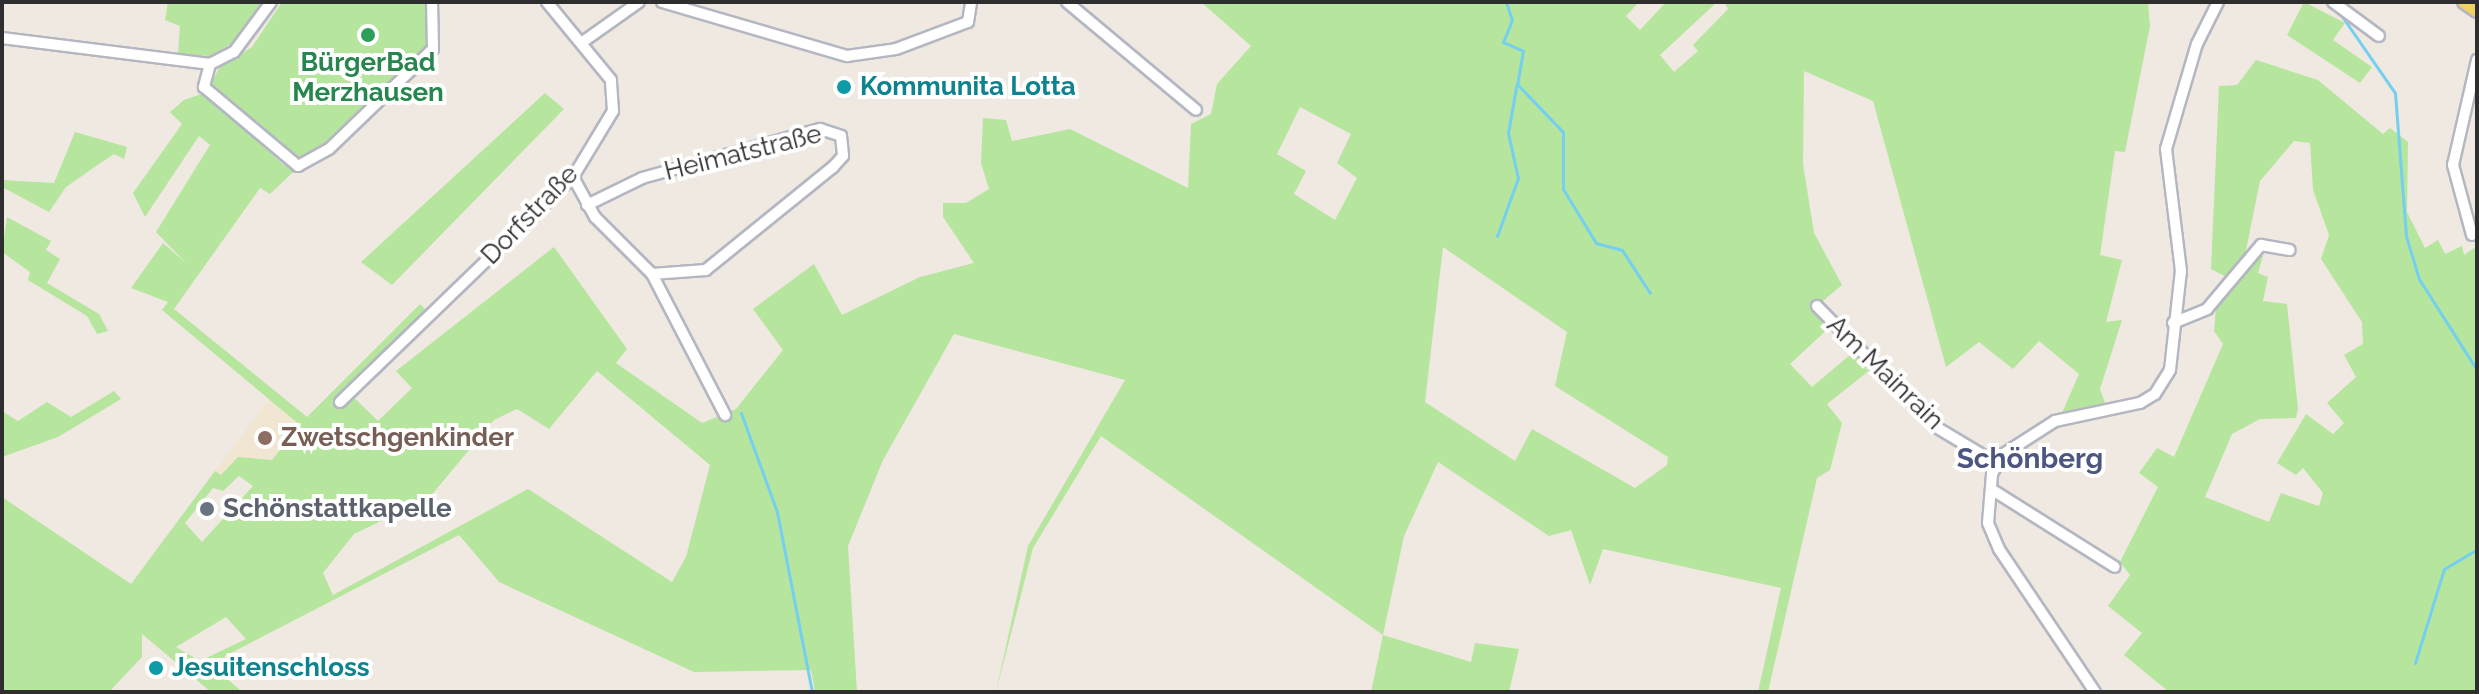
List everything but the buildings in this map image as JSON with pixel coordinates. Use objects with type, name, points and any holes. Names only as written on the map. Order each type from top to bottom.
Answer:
[{"type":"main road","points":[[2464,2],[2477,11]]},
{"type":"street","points":[[2,38],[210,64],[234,52],[271,2]]},
{"type":"street","points":[[210,64],[204,87],[298,166],[329,149],[433,49],[432,2]]},
{"type":"street","name":"Dorfstraße","points":[[340,402],[573,177],[613,111],[615,93],[584,41],[547,2]]},
{"type":"street","points":[[584,41],[639,2]]},
{"type":"street","points":[[662,2],[847,56],[896,49],[968,22],[971,2]]},
{"type":"street","points":[[1067,2],[1196,110]]},
{"type":"street","points":[[2095,692],[1999,549],[1988,523],[1991,489],[1996,463],[2055,421],[2155,394],[2170,370],[2181,241],[2166,149],[2197,44],[2218,2]]},
{"type":"street","points":[[2333,2],[2379,36]]},
{"type":"street","points":[[2472,235],[2453,165],[2477,60]]},
{"type":"street","name":"Heimatstraße","points":[[587,205],[642,178],[820,129],[841,136],[843,156],[833,167],[706,270],[652,274]]},
{"type":"street","points":[[573,177],[587,205],[652,274],[725,415]]},
{"type":"street","points":[[2173,323],[2207,309],[2261,245],[2290,250]]},
{"type":"street","name":"Am Mainrain","points":[[1817,306],[1936,427],[1996,463]]},
{"type":"street","points":[[1991,489],[2115,567]]},
{"type":"shaded area","name":"Zwetschgenkinder","points":[[270,398],[300,424],[272,460],[238,457],[221,475],[215,471]]},
{"type":"green space","points":[[168,2],[266,2],[241,38],[211,56],[178,54],[180,26],[165,20]]},
{"type":"green space","points":[[282,2],[427,2],[428,45],[270,194],[260,188],[174,309],[307,417],[420,304],[428,312],[344,388],[378,421],[412,388],[396,371],[554,247],[627,349],[616,363],[702,423],[736,409],[783,350],[753,309],[814,264],[842,315],[920,277],[974,263],[943,217],[943,203],[966,203],[989,189],[981,163],[983,118],[1006,120],[1012,141],[1070,129],[1188,188],[1191,124],[1211,114],[1217,84],[1251,46],[1201,2],[1639,2],[1626,16],[1640,30],[1666,2],[1717,2],[1660,55],[1674,72],[1698,51],[1693,45],[1728,9],[1724,2],[2148,2],[2150,26],[2125,152],[2115,151],[2100,255],[2122,260],[2106,322],[2122,320],[2100,389],[2105,403],[2062,413],[2079,374],[2039,341],[2013,369],[1979,342],[1946,367],[1873,101],[1804,71],[1803,164],[1814,233],[1842,285],[1817,306],[1832,325],[1790,364],[1812,387],[1857,349],[1875,366],[1827,404],[1842,423],[1830,470],[1817,478],[1768,692],[1758,692],[1781,588],[1603,549],[1590,585],[1571,530],[1549,536],[1438,462],[1404,536],[1383,635],[1101,436],[1033,548],[996,692],[1028,546],[1125,380],[954,334],[883,460],[848,546],[857,692],[815,692],[811,670],[694,672],[499,582],[459,535],[225,656],[223,675],[242,692],[211,692],[142,634],[142,657],[109,692],[2,692],[2,497],[131,584],[215,471],[221,475],[238,457],[272,460],[300,425],[162,310],[168,302],[131,288],[163,243],[186,263],[156,232],[210,145],[199,136],[145,217],[133,193],[182,124],[170,112],[184,100],[204,93],[285,166],[292,159],[210,86],[219,68],[252,47]],"holes":[[[1300,107],[1351,134],[1337,163],[1357,178],[1335,220],[1294,194],[1306,171],[1277,154]],[[1443,247],[1567,332],[1555,386],[1668,457],[1667,465],[1635,488],[1532,429],[1515,461],[1425,402]],[[597,371],[710,465],[686,557],[672,582],[528,489],[333,595],[323,573],[354,534],[429,498],[494,420],[517,409],[549,429]],[[239,476],[253,486],[202,542],[185,523],[213,488],[223,491]],[[226,617],[246,639],[200,661],[176,647]]]},
{"type":"green space","points":[[2304,2],[2345,23],[2333,40],[2372,67],[2360,83],[2287,35]]},
{"type":"green space","points":[[2256,60],[2318,80],[2383,134],[2390,128],[2408,142],[2407,212],[2425,248],[2438,240],[2445,254],[2462,246],[2464,255],[2477,246],[2477,692],[2169,692],[2124,655],[2142,633],[2108,606],[2130,575],[2120,562],[2158,487],[2139,473],[2157,448],[2174,457],[2223,344],[2214,331],[2216,307],[2256,256],[2263,256],[2258,273],[2268,277],[2263,301],[2287,304],[2298,409],[2296,418],[2260,419],[2232,434],[2205,497],[2269,522],[2281,493],[2319,506],[2323,493],[2303,468],[2296,475],[2277,463],[2306,414],[2333,434],[2344,423],[2327,403],[2356,377],[2344,355],[2363,344],[2362,322],[2321,259],[2329,235],[2313,190],[2310,143],[2294,141],[2260,181],[2244,260],[2230,279],[2211,269],[2219,86],[2237,85]]},
{"type":"green space","points":[[545,93],[564,109],[392,285],[361,262]]},
{"type":"green space","points":[[75,132],[127,147],[124,159],[114,154],[66,187],[49,212],[2,187],[2,180],[54,183]]},
{"type":"green space","points":[[7,217],[51,241],[46,250],[60,259],[47,283],[99,314],[108,331],[97,334],[87,316],[28,280],[30,272],[2,252]]},
{"type":"green space","points":[[114,391],[121,399],[58,437],[2,457],[2,411],[18,421],[47,402],[71,417]]},
{"type":"green space","points":[[1383,635],[1471,662],[1475,643],[1519,649],[1509,692],[1371,692]]},
{"type":"waterway","points":[[1506,2],[1512,20],[1503,42],[1523,51],[1517,84],[1563,132],[1563,189],[1596,243],[1622,250],[1650,293]]},
{"type":"waterway","points":[[2339,12],[2395,93],[2406,236],[2419,279],[2477,370]]},
{"type":"waterway","points":[[1497,236],[1518,178],[1508,133],[1516,87]]},
{"type":"waterway","points":[[741,413],[777,512],[812,692]]},
{"type":"waterway","points":[[2415,663],[2444,569],[2477,549]]},
{"type":"place","name":"BürgerBad Merzhausen","points":[[368,35]]},
{"type":"place","name":"Kommunita Lotta","points":[[844,87]]},
{"type":"place","name":"Zwetschgenkinder","points":[[265,438]]},
{"type":"place","name":"Schönstattkapelle","points":[[207,509]]},
{"type":"place","name":"Jesuitenschloss","points":[[156,668]]},
{"type":"district","name":"Schönberg","points":[[2030,459]]}]
